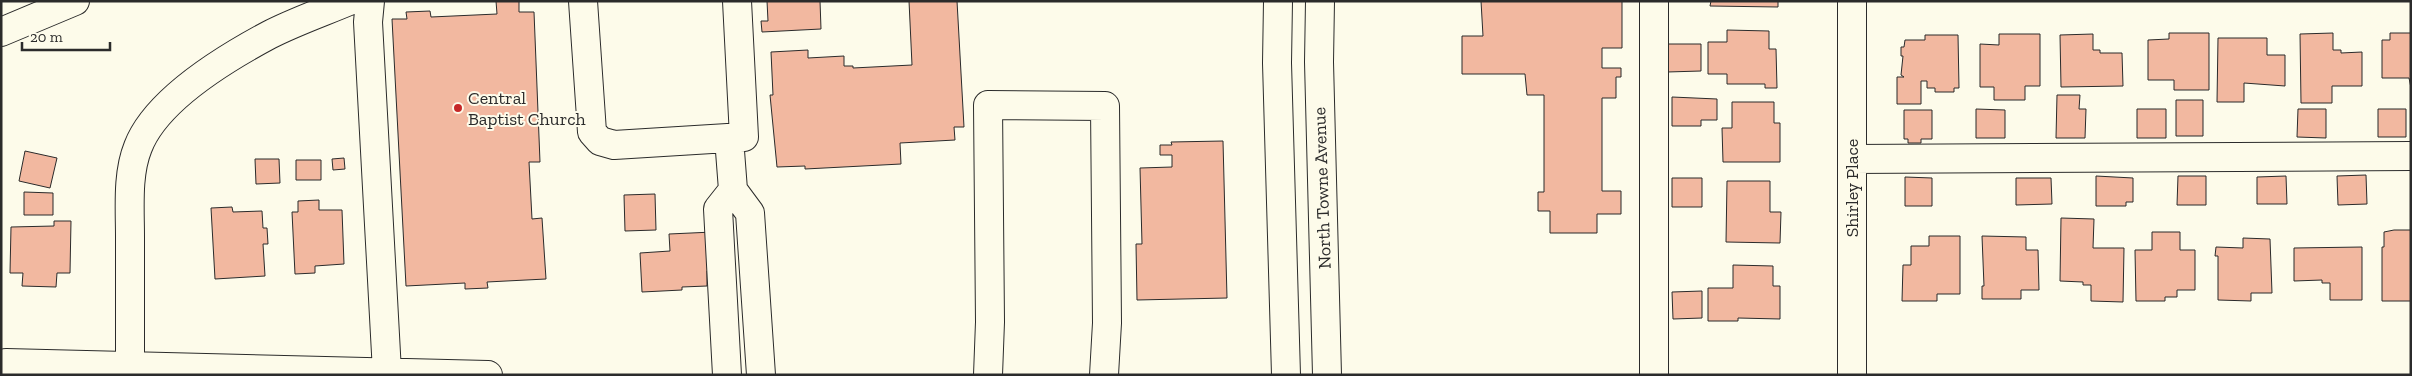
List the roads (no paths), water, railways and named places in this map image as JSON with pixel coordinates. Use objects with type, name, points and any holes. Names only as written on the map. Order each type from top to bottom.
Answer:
[{"type":"main road","points":[[1,15],[29,1]]},
{"type":"main road","points":[[1,32],[75,1]]},
{"type":"main road","points":[[130,366],[130,198],[133,167],[138,147],[149,127],[173,100],[212,70],[270,35],[349,1]]},
{"type":"main road","points":[[370,1],[368,22],[388,372]]},
{"type":"main road","points":[[583,1],[592,132],[600,141],[614,145],[744,137],[737,1]]},
{"type":"main road","points":[[1278,1],[1277,63],[1286,375]]},
{"type":"main road","name":"North Towne Avenue","points":[[1320,1],[1319,62],[1327,375]]},
{"type":"main road","points":[[1654,1],[1654,375]]},
{"type":"main road","name":"Shirley Place","points":[[1852,1],[1852,375]]},
{"type":"main road","points":[[988,375],[990,322],[988,105],[1105,106],[1107,323],[1104,375]]},
{"type":"main road","points":[[729,138],[733,190],[750,213],[761,375]]},
{"type":"main road","points":[[1852,159],[2411,156]]},
{"type":"main road","points":[[727,375],[718,209],[733,190]]},
{"type":"main road","points":[[1,366],[6,363],[130,366],[178,371],[388,372],[488,375]]},
{"type":"place","name":"Central Baptist Church","points":[[458,108]]}]
